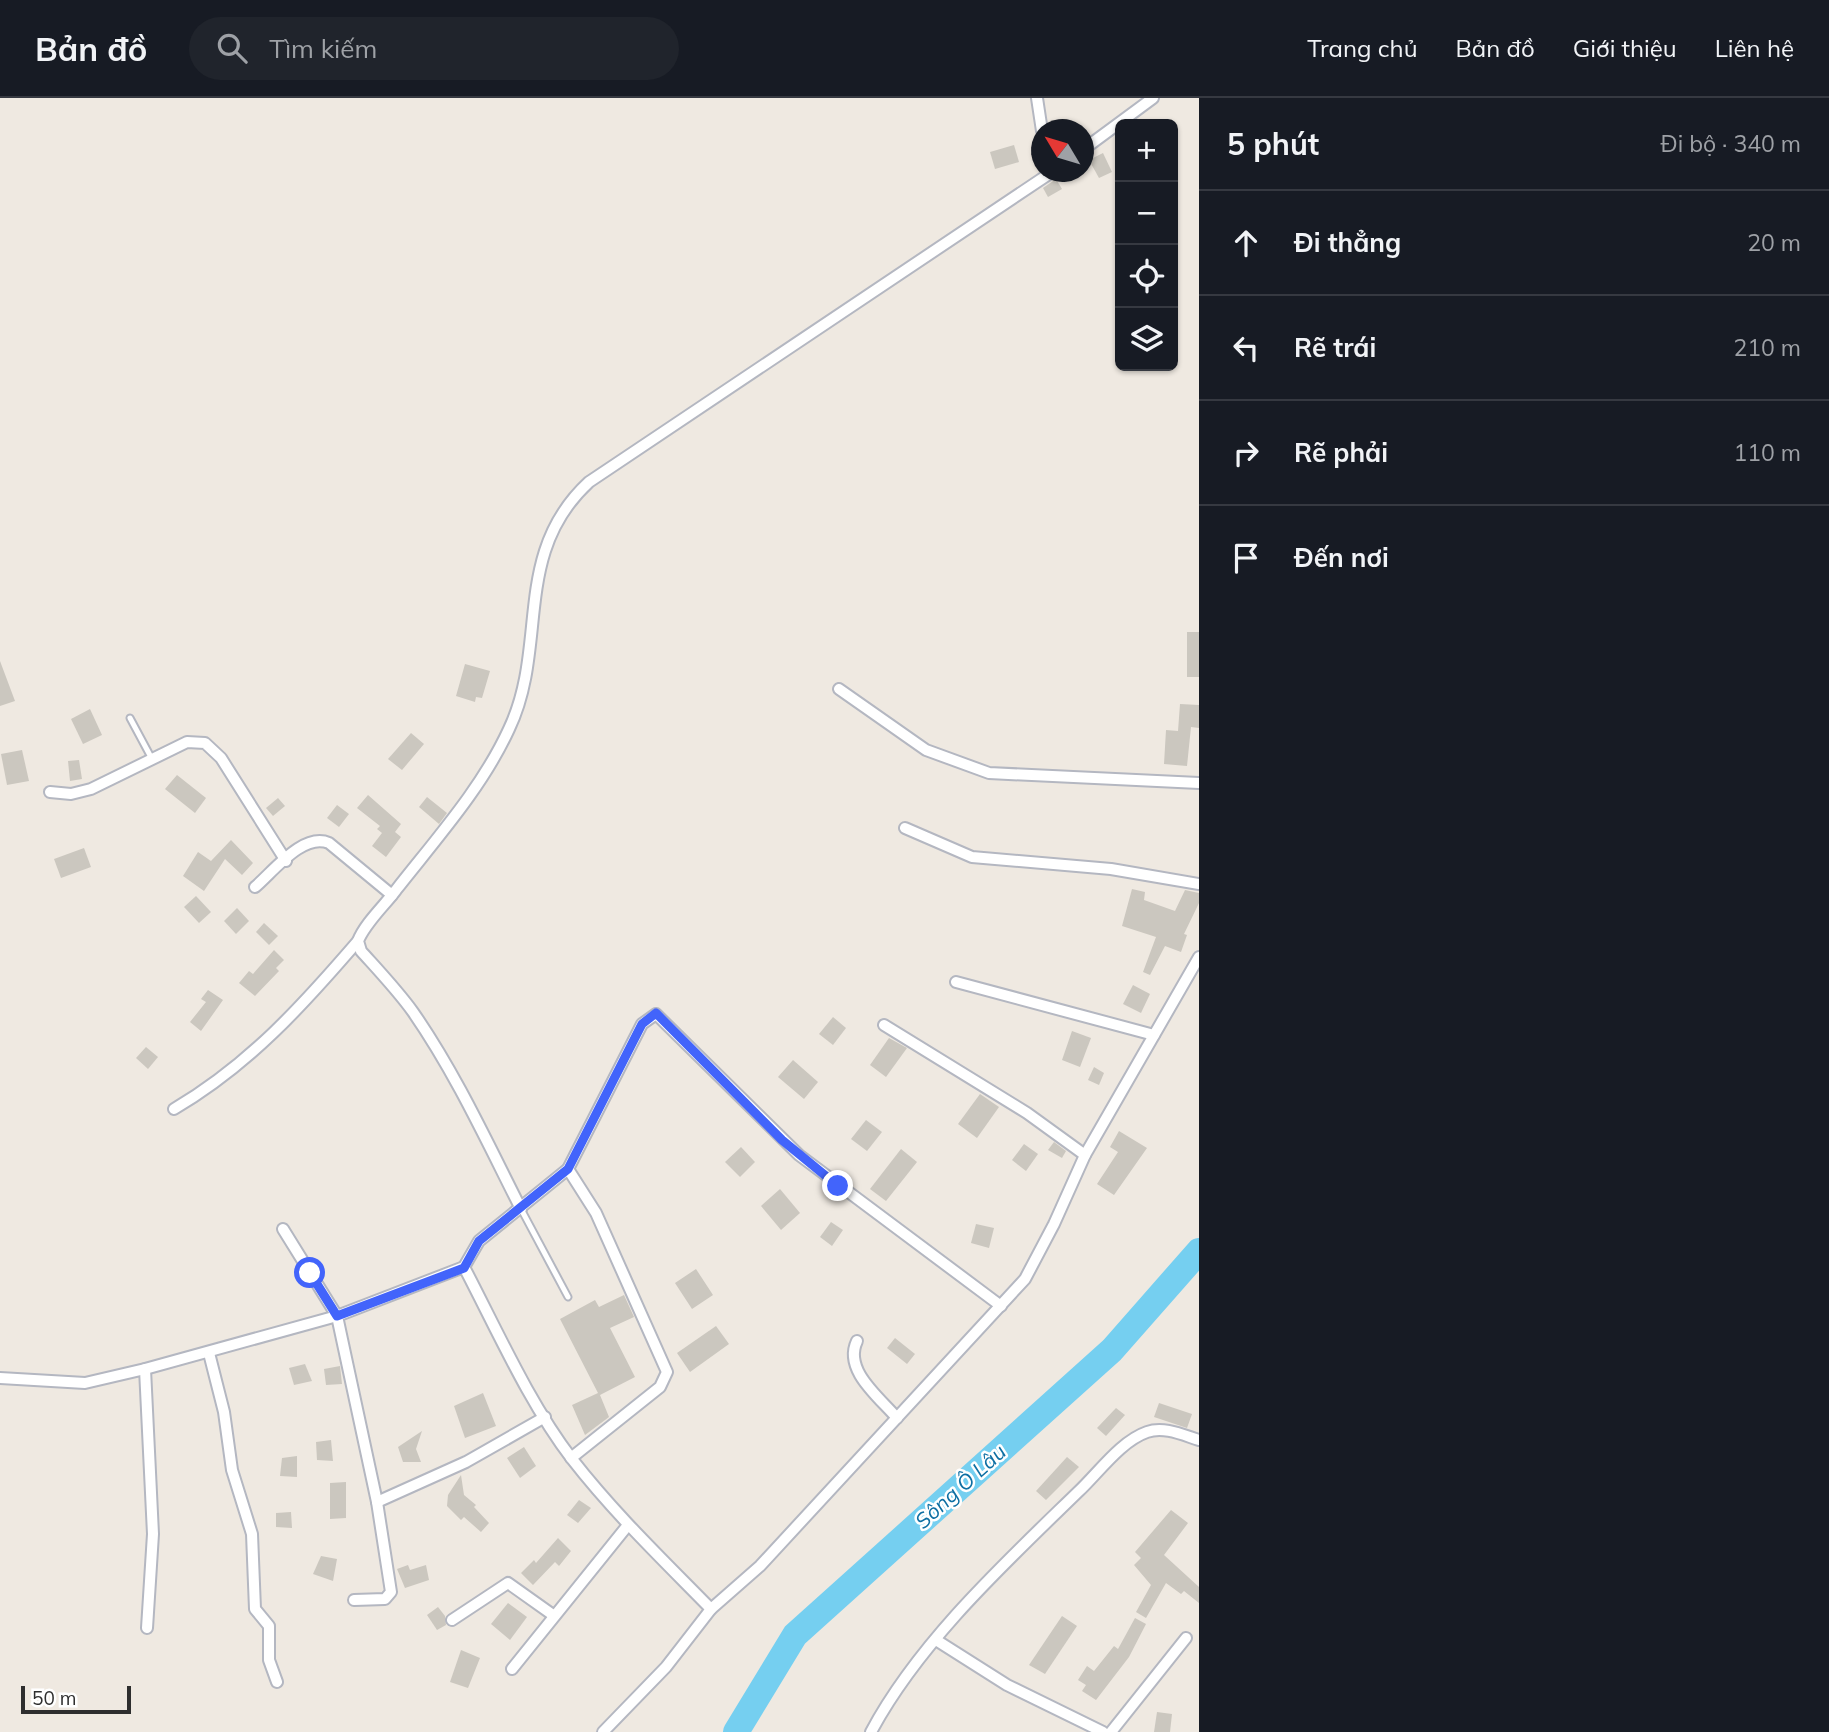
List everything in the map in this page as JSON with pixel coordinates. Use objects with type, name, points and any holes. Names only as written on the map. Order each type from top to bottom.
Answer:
[{"type":"street","points":[[1037,98],[1040,119]]},
{"type":"street","points":[[1094,141],[1153,98]]},
{"type":"street","points":[[174,1109],[206,1090],[271,1037],[358,941],[470,793],[510,728],[526,674],[531,619],[542,563],[554,521],[571,498],[589,482],[1036,182]]},
{"type":"street","points":[[839,690],[926,750],[982,771],[1199,783]]},
{"type":"street","points":[[50,792],[81,792],[195,741],[214,749],[286,861]]},
{"type":"street","points":[[905,828],[972,857],[1111,869],[1199,884]]},
{"type":"street","points":[[255,887],[306,843],[320,839],[329,843],[392,895]]},
{"type":"street","points":[[358,941],[361,951],[412,1011],[439,1054],[466,1099],[521,1209]]},
{"type":"street","points":[[603,1732],[666,1667],[711,1609],[760,1566],[1025,1279],[1054,1224],[1085,1155],[1199,957]]},
{"type":"street","points":[[956,982],[1154,1035]]},
{"type":"street","points":[[0,1378],[85,1383],[145,1369],[337,1316],[464,1268],[479,1241],[568,1169],[642,1024],[656,1013],[799,1155],[1000,1306]]},
{"type":"street","points":[[884,1024],[1027,1113],[1085,1155]]},
{"type":"street","points":[[568,1169],[596,1213],[667,1372],[660,1387],[571,1458]]},
{"type":"street","points":[[283,1229],[337,1316],[377,1502],[391,1592],[385,1599],[354,1600]]},
{"type":"street","points":[[464,1268],[545,1417],[571,1458],[628,1525],[711,1609]]},
{"type":"street","points":[[857,1341],[853,1350],[854,1367],[897,1418]]},
{"type":"street","points":[[209,1353],[224,1412],[232,1470],[252,1534],[255,1609],[270,1626],[269,1660],[277,1682]]},
{"type":"street","points":[[145,1369],[153,1534],[147,1628]]},
{"type":"street","points":[[377,1502],[466,1462],[545,1417]]},
{"type":"street","points":[[871,1732],[896,1689],[936,1640],[1018,1550],[1127,1444],[1157,1430],[1199,1440]]},
{"type":"street","points":[[512,1669],[628,1525]]},
{"type":"street","points":[[452,1620],[508,1583],[553,1615]]},
{"type":"street","points":[[1111,1732],[1186,1638]]},
{"type":"street","points":[[936,1640],[1007,1685],[1103,1732]]},
{"type":"lane","points":[[130,719],[152,759]]},
{"type":"lane","points":[[521,1209],[568,1297]]},
{"type":"building","points":[[1014,145],[1019,162],[995,169],[990,152]]},
{"type":"building","points":[[1103,153],[1112,172],[1099,178],[1094,169],[1094,158]]},
{"type":"building","points":[[1052,182],[1058,182],[1062,189],[1048,197],[1043,188]]},
{"type":"building","points":[[1187,632],[1199,632],[1199,677],[1187,677]]},
{"type":"building","points":[[0,661],[15,701],[0,706]]},
{"type":"building","points":[[465,664],[490,671],[482,698],[476,697],[475,702],[456,696]]},
{"type":"building","points":[[1180,704],[1199,705],[1199,728],[1191,727],[1187,766],[1164,764],[1166,730],[1178,731]]},
{"type":"building","points":[[90,709],[102,735],[83,744],[71,719]]},
{"type":"building","points":[[411,733],[424,744],[402,770],[388,759]]},
{"type":"building","points":[[22,750],[29,781],[7,785],[1,754]]},
{"type":"building","points":[[79,760],[82,779],[70,781],[68,761]]},
{"type":"building","points":[[177,775],[206,798],[195,813],[165,789]]},
{"type":"building","points":[[368,795],[401,824],[395,832],[401,837],[386,857],[372,846],[382,833],[377,829],[380,826],[357,808]]},
{"type":"building","points":[[427,797],[447,813],[439,824],[419,807]]},
{"type":"building","points":[[278,798],[285,806],[273,816],[266,808]]},
{"type":"building","points":[[337,805],[349,814],[339,827],[327,818]]},
{"type":"building","points":[[231,840],[253,863],[242,875],[225,859],[204,891],[183,876],[198,852],[211,861]]},
{"type":"building","points":[[84,848],[91,867],[61,878],[54,859]]},
{"type":"building","points":[[1132,889],[1145,892],[1144,900],[1175,911],[1185,890],[1199,893],[1199,903],[1184,934],[1187,935],[1181,952],[1165,946],[1150,975],[1143,972],[1156,937],[1122,926]]},
{"type":"building","points":[[196,896],[211,912],[199,923],[184,907]]},
{"type":"building","points":[[237,908],[249,921],[236,934],[224,921]]},
{"type":"building","points":[[264,923],[278,936],[269,945],[256,932]]},
{"type":"building","points":[[274,950],[284,960],[276,968],[279,971],[255,996],[239,983],[249,971],[253,974]]},
{"type":"building","points":[[1133,985],[1150,994],[1141,1013],[1123,1004]]},
{"type":"building","points":[[208,990],[223,1000],[201,1031],[190,1022],[206,1002],[201,999]]},
{"type":"building","points":[[833,1017],[846,1028],[833,1045],[819,1034]]},
{"type":"building","points":[[1072,1031],[1091,1038],[1080,1067],[1062,1060]]},
{"type":"building","points":[[889,1038],[907,1048],[886,1077],[870,1065]]},
{"type":"building","points":[[146,1047],[158,1057],[148,1069],[136,1058]]},
{"type":"building","points":[[793,1060],[818,1082],[804,1099],[778,1077]]},
{"type":"building","points":[[1094,1067],[1104,1073],[1099,1085],[1088,1080]]},
{"type":"building","points":[[980,1094],[999,1107],[977,1138],[958,1124]]},
{"type":"building","points":[[866,1120],[882,1132],[867,1151],[851,1139]]},
{"type":"building","points":[[1119,1131],[1147,1148],[1114,1195],[1097,1184],[1118,1152],[1110,1147]]},
{"type":"building","points":[[1054,1142],[1066,1151],[1062,1158],[1048,1150]]},
{"type":"building","points":[[1024,1144],[1038,1154],[1026,1171],[1012,1160]]},
{"type":"building","points":[[741,1147],[755,1162],[740,1177],[725,1162]]},
{"type":"building","points":[[901,1149],[917,1162],[886,1201],[870,1189]]},
{"type":"building","points":[[780,1189],[800,1213],[781,1230],[761,1206]]},
{"type":"building","points":[[831,1222],[843,1230],[832,1246],[820,1237]]},
{"type":"building","points":[[976,1224],[994,1228],[989,1248],[971,1243]]},
{"type":"building","points":[[696,1269],[713,1295],[692,1309],[675,1283]]},
{"type":"building","points":[[624,1295],[634,1317],[610,1328],[635,1377],[600,1395],[609,1417],[585,1435],[572,1405],[598,1393],[560,1319],[595,1300],[599,1307]]},
{"type":"building","points":[[716,1326],[729,1344],[690,1372],[677,1353]]},
{"type":"building","points":[[895,1338],[915,1354],[907,1364],[887,1348]]},
{"type":"building","points":[[305,1364],[312,1381],[294,1385],[289,1368]]},
{"type":"building","points":[[340,1366],[342,1384],[326,1385],[324,1369]]},
{"type":"building","points":[[483,1393],[496,1426],[465,1438],[454,1406]]},
{"type":"building","points":[[1159,1403],[1192,1414],[1187,1428],[1154,1417]]},
{"type":"building","points":[[1116,1408],[1125,1415],[1106,1436],[1097,1428]]},
{"type":"building","points":[[422,1431],[416,1449],[421,1462],[403,1462],[398,1447]]},
{"type":"building","points":[[331,1440],[333,1461],[317,1460],[316,1442]]},
{"type":"building","points":[[524,1447],[536,1466],[520,1478],[507,1458]]},
{"type":"building","points":[[297,1456],[297,1477],[280,1476],[282,1458]]},
{"type":"building","points":[[1067,1457],[1079,1467],[1046,1500],[1036,1491]]},
{"type":"building","points":[[461,1475],[464,1495],[476,1505],[474,1507],[489,1523],[481,1532],[464,1517],[461,1520],[447,1506],[448,1495]]},
{"type":"building","points":[[346,1482],[346,1518],[330,1519],[330,1483]]},
{"type":"building","points":[[579,1500],[591,1508],[578,1523],[567,1515]]},
{"type":"building","points":[[1171,1510],[1188,1523],[1164,1555],[1199,1587],[1199,1603],[1184,1591],[1181,1594],[1166,1583],[1146,1618],[1136,1612],[1151,1585],[1134,1565],[1141,1558],[1135,1552]]},
{"type":"building","points":[[291,1512],[292,1528],[276,1527],[276,1513]]},
{"type":"building","points":[[558,1538],[571,1551],[559,1566],[555,1562],[533,1585],[521,1573],[534,1560],[536,1563]]},
{"type":"building","points":[[321,1556],[337,1559],[333,1581],[313,1574]]},
{"type":"building","points":[[408,1565],[410,1570],[426,1565],[429,1580],[405,1588],[397,1569]]},
{"type":"building","points":[[508,1603],[527,1617],[510,1640],[491,1624]]},
{"type":"building","points":[[438,1607],[445,1616],[446,1625],[437,1630],[427,1615]]},
{"type":"building","points":[[1062,1616],[1077,1626],[1045,1674],[1029,1665]]},
{"type":"building","points":[[1135,1618],[1146,1624],[1129,1657],[1096,1700],[1082,1691],[1086,1685],[1078,1680],[1087,1666],[1094,1671],[1114,1646],[1118,1649]]},
{"type":"building","points":[[461,1650],[480,1658],[468,1688],[450,1682]]},
{"type":"building","points":[[1157,1712],[1172,1714],[1170,1732],[1154,1732]]},
{"type":"waterway","name":"Sông Ô Lâu","points":[[736,1732],[795,1635],[1112,1350],[1199,1251]]},
{"type":"route","points":[[310,1273],[337,1316],[464,1268],[479,1241],[568,1169],[642,1024],[646,1018],[656,1013],[661,1015],[782,1140],[838,1186]]}]
